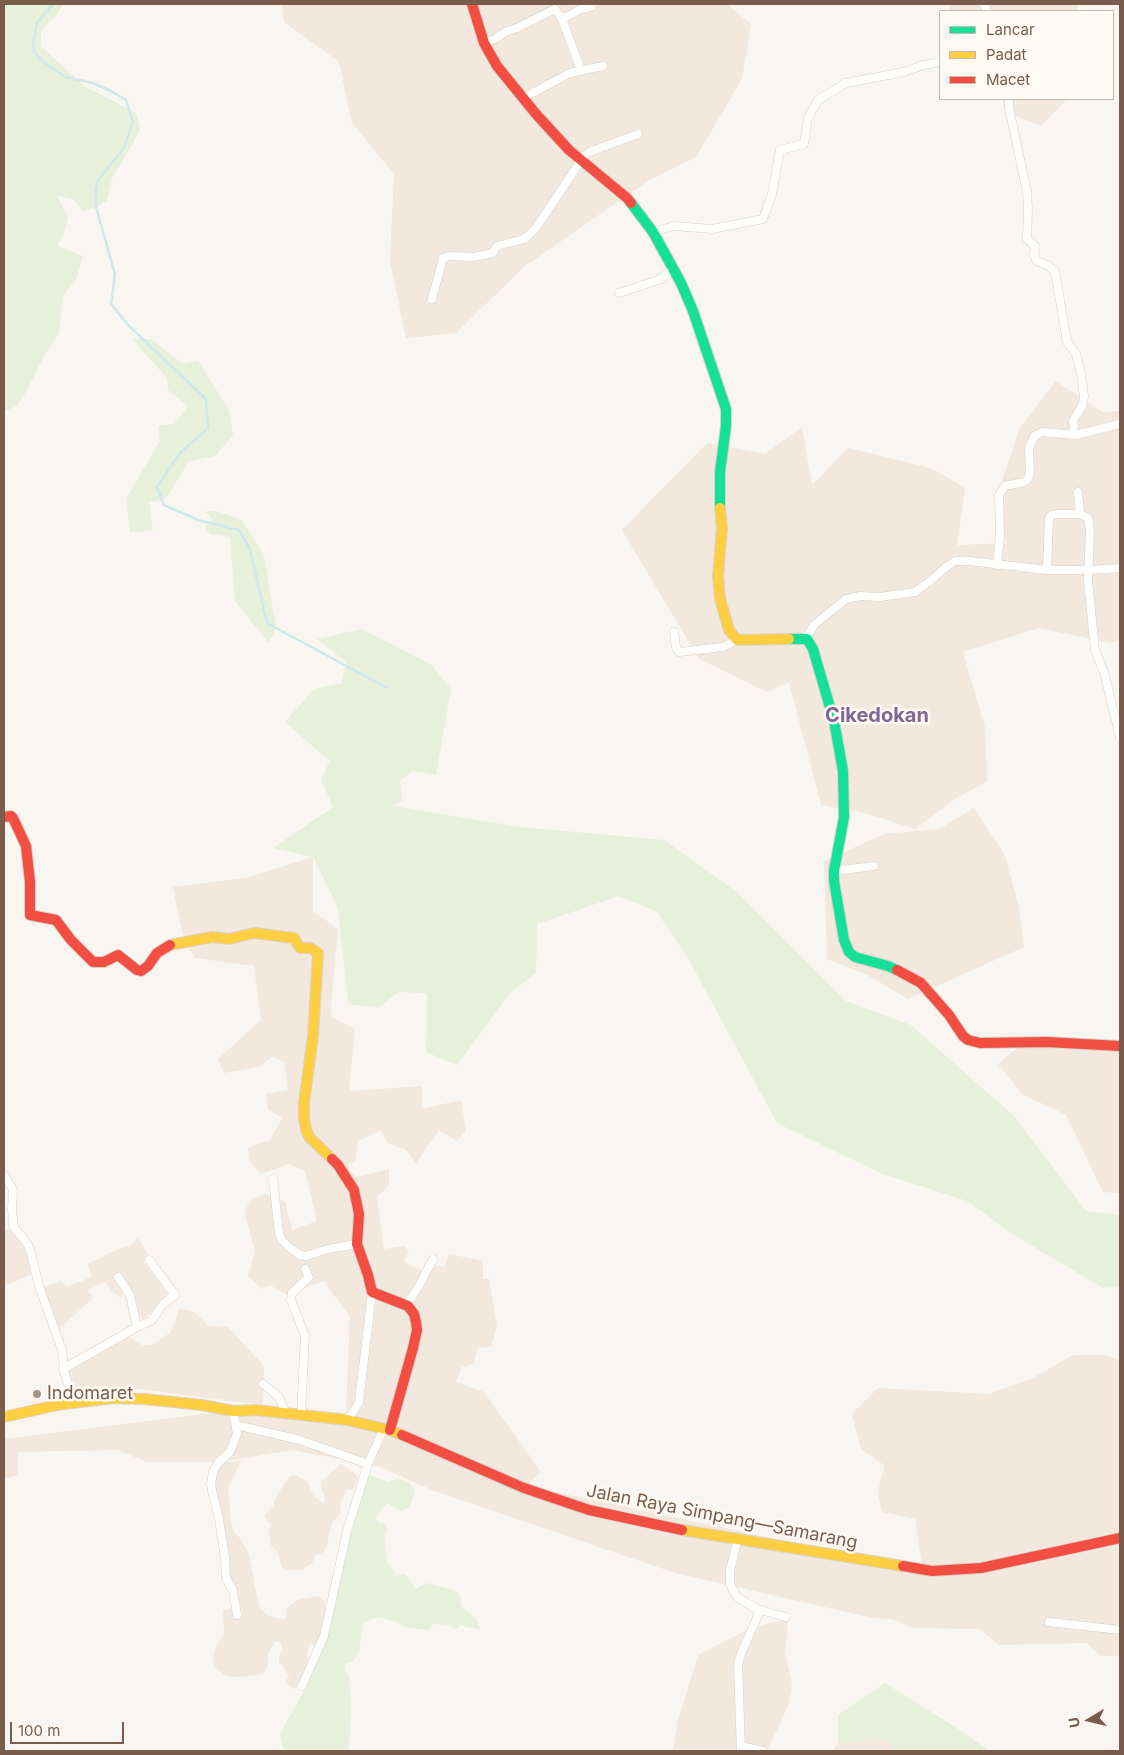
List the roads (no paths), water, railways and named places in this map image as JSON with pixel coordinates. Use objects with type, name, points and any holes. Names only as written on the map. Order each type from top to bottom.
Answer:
[{"type":"street","points":[[472,4],[484,43],[497,66],[554,134],[580,160],[620,190],[653,232],[673,268],[693,311],[726,408],[726,426],[720,472],[719,503],[722,528],[718,582],[725,616],[731,633],[737,640]]},
{"type":"street","points":[[562,19],[581,9],[591,7]]},
{"type":"street","points":[[484,43],[553,9],[557,11],[562,19],[581,70]]},
{"type":"street","points":[[653,232],[674,226],[712,229],[762,220],[772,194],[780,150],[804,144],[808,118],[818,100],[846,83],[904,72],[923,65],[939,62]]},
{"type":"street","points":[[523,98],[558,79],[581,70],[603,66]]},
{"type":"street","points":[[1009,100],[1009,108],[1027,192],[1027,239],[1035,246],[1034,255],[1037,261],[1047,264],[1055,271],[1068,342],[1076,354],[1081,374],[1084,396],[1083,404],[1073,420],[1075,435]]},
{"type":"street","points":[[432,299],[443,258],[449,256],[474,257],[493,254],[497,246],[522,240],[536,228],[580,160],[590,152],[638,134]]},
{"type":"street","points":[[619,293],[661,279],[673,268]]},
{"type":"street","points":[[997,565],[1000,536],[999,495],[1005,486],[1024,482],[1028,479],[1030,473],[1029,449],[1031,439],[1042,432],[1075,435],[1120,424]]},
{"type":"street","points":[[1078,492],[1080,514]]},
{"type":"street","points":[[1047,570],[1049,518],[1052,515],[1058,514],[1080,514],[1088,518],[1088,580],[1095,650],[1104,672],[1120,737]]},
{"type":"street","points":[[807,639],[814,625],[842,602],[854,596],[880,597],[914,592],[956,561],[969,560],[1047,570],[1120,568]]},
{"type":"street","points":[[674,632],[676,647],[680,652],[723,648],[737,640],[807,639]]},
{"type":"street","points":[[807,639],[813,649],[834,722],[843,771],[844,817],[834,871],[838,912],[844,940],[849,952],[860,959],[888,966],[921,983],[968,1040],[980,1043],[1047,1042],[1120,1046]]},
{"type":"street","points":[[4,817],[12,816],[26,846],[30,882],[30,915],[56,920],[71,940],[93,962],[102,963],[119,956],[141,971],[148,966],[156,954],[171,944],[212,937],[228,939],[254,933],[294,938],[300,948],[310,948],[318,953],[314,1019],[304,1118],[310,1138],[338,1166],[354,1190],[359,1214],[356,1244],[372,1292],[359,1402],[347,1420]]},
{"type":"street","points":[[834,871],[874,866]]},
{"type":"street","points":[[4,1175],[13,1190],[12,1210],[14,1228],[29,1246],[39,1286],[62,1350],[63,1369],[75,1402]]},
{"type":"street","points":[[273,1179],[279,1234],[289,1247],[300,1255],[306,1256],[328,1249],[356,1244]]},
{"type":"street","points":[[406,1305],[418,1288],[433,1259]]},
{"type":"street","points":[[63,1369],[152,1320],[164,1304],[175,1295],[148,1260]]},
{"type":"street","points":[[301,1414],[306,1341],[291,1300],[294,1291],[308,1279],[309,1275],[305,1269]]},
{"type":"street","points":[[118,1277],[130,1295],[137,1327]]},
{"type":"street","points":[[302,1686],[324,1636],[347,1530],[368,1464],[387,1429],[417,1330],[414,1314],[406,1305],[372,1292]]},
{"type":"street","points":[[263,1384],[279,1397],[286,1413]]},
{"type":"street","name":"Jalan Raya Simpang—Samarang","points":[[4,1417],[24,1411],[75,1402],[113,1398],[144,1399],[202,1405],[233,1411],[256,1410],[347,1420],[387,1429],[524,1488],[566,1503],[640,1522],[924,1570],[948,1571],[981,1568],[1120,1538]]},
{"type":"street","points":[[233,1411],[237,1430],[235,1439],[228,1454],[219,1462],[213,1472],[211,1484],[220,1519],[226,1578],[233,1592],[238,1615]]},
{"type":"street","points":[[236,1426],[300,1440],[368,1464]]},
{"type":"street","points":[[734,1537],[730,1584],[737,1596],[757,1609],[786,1617]]},
{"type":"street","points":[[757,1609],[759,1613],[758,1618],[738,1664],[741,1749],[763,1751]]},
{"type":"street","points":[[1049,1622],[1120,1630]]},
{"type":"waterway","points":[[53,4],[37,23],[33,42],[34,51],[41,60],[65,77],[93,83],[126,100],[133,122],[124,148],[98,180],[96,191],[96,207],[115,274],[111,304],[129,326],[206,399],[208,428],[180,453],[157,487],[164,505],[198,520],[239,530],[250,549],[267,623],[387,688]]},
{"type":"place","name":"Indomaret","points":[[37,1394]]},
{"type":"district","name":"Cikedokan","points":[[877,716]]}]
